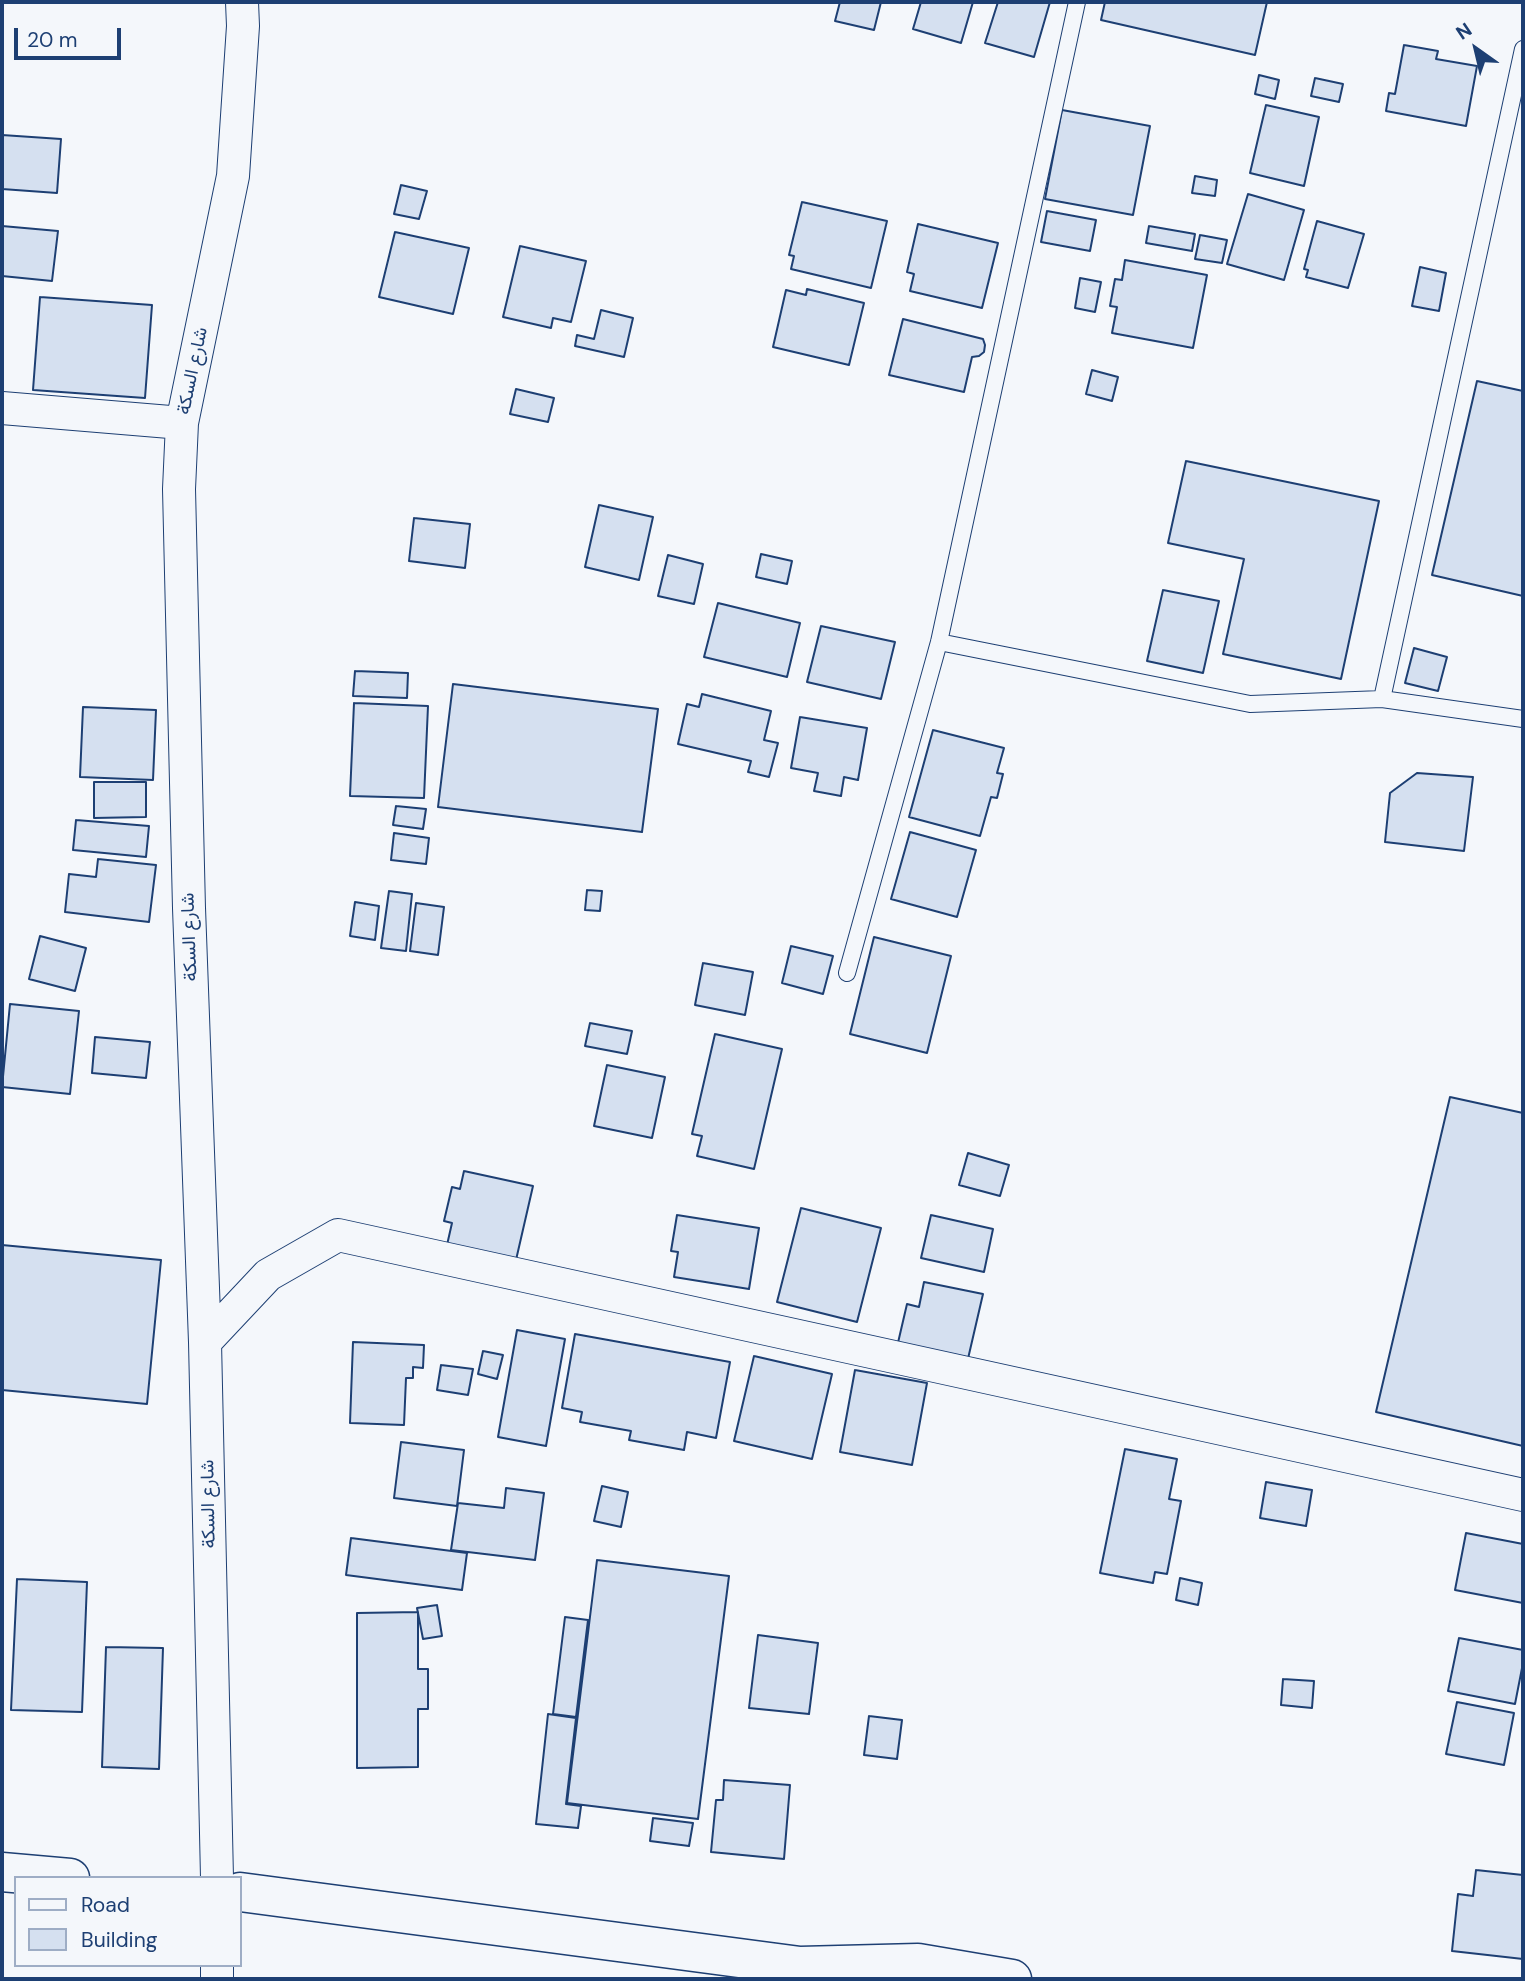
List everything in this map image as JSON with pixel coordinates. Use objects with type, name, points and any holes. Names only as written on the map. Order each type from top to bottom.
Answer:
[{"type":"main road","points":[[2,1872],[47,1876]]},
{"type":"main road","points":[[242,1892],[800,1966],[918,1963],[1012,1979]]},
{"type":"street","name":"شارع السكة","points":[[217,1876],[205,1342],[189,908],[179,489],[182,423],[233,176],[243,26],[242,2]]},
{"type":"street","points":[[2,408],[182,423]]},
{"type":"street","points":[[205,1342],[268,1275],[338,1235],[1523,1495]]},
{"type":"lane","points":[[847,973],[939,642],[1077,2]]},
{"type":"lane","points":[[1382,699],[1523,49]]},
{"type":"lane","points":[[939,642],[1250,704],[1382,699],[1523,719]]},
{"type":"building","points":[[840,2],[881,2],[874,30],[835,21]]},
{"type":"building","points":[[921,2],[973,2],[961,43],[913,29]]},
{"type":"building","points":[[998,2],[1050,2],[1034,57],[985,43]]},
{"type":"building","points":[[1105,2],[1267,2],[1255,55],[1101,20]]},
{"type":"building","points":[[1404,45],[1438,51],[1436,59],[1477,66],[1466,126],[1386,111],[1389,93],[1395,94]]},
{"type":"building","points":[[1259,75],[1279,80],[1275,99],[1255,94]]},
{"type":"building","points":[[1315,78],[1343,84],[1339,102],[1311,96]]},
{"type":"building","points":[[1266,105],[1319,117],[1304,186],[1250,173]]},
{"type":"building","points":[[1062,110],[1150,126],[1133,215],[1045,199]]},
{"type":"building","points":[[2,135],[61,139],[57,193],[2,189]]},
{"type":"building","points":[[1195,176],[1217,180],[1215,196],[1192,193]]},
{"type":"building","points":[[401,185],[427,191],[419,219],[394,214]]},
{"type":"building","points":[[1248,194],[1304,210],[1284,280],[1227,264]]},
{"type":"building","points":[[802,202],[887,221],[871,288],[791,269],[794,256],[789,255]]},
{"type":"building","points":[[1047,211],[1096,220],[1090,251],[1041,242]]},
{"type":"building","points":[[1317,221],[1364,234],[1348,288],[1306,277],[1308,270],[1304,269]]},
{"type":"building","points":[[918,224],[998,243],[982,308],[910,291],[914,274],[907,272]]},
{"type":"building","points":[[2,226],[58,231],[52,281],[2,276]]},
{"type":"building","points":[[1149,226],[1195,234],[1192,251],[1146,243]]},
{"type":"building","points":[[395,232],[469,248],[453,314],[379,297]]},
{"type":"building","points":[[1200,235],[1227,240],[1222,263],[1195,259]]},
{"type":"building","points":[[520,246],[586,261],[571,322],[553,318],[551,328],[503,317]]},
{"type":"building","points":[[1125,260],[1207,275],[1193,348],[1112,333],[1117,307],[1110,306],[1115,279],[1122,280]]},
{"type":"building","points":[[1420,267],[1446,273],[1439,311],[1412,306]]},
{"type":"building","points":[[1080,278],[1101,282],[1095,312],[1075,308]]},
{"type":"building","points":[[807,289],[864,303],[849,365],[773,347],[786,290],[806,295]]},
{"type":"building","points":[[40,297],[152,305],[145,398],[33,390]]},
{"type":"building","points":[[601,310],[633,318],[624,357],[575,346],[577,335],[594,339]]},
{"type":"building","points":[[903,319],[983,339],[984,352],[972,357],[964,392],[889,375]]},
{"type":"building","points":[[1092,370],[1118,377],[1112,401],[1086,394]]},
{"type":"building","points":[[1477,381],[1523,391],[1523,596],[1432,575]]},
{"type":"building","points":[[516,389],[554,398],[548,422],[510,414]]},
{"type":"building","points":[[1186,461],[1379,501],[1341,679],[1223,654],[1244,559],[1168,543]]},
{"type":"building","points":[[599,505],[653,517],[639,580],[585,567]]},
{"type":"building","points":[[414,518],[470,524],[465,568],[409,561]]},
{"type":"building","points":[[761,554],[792,561],[787,584],[756,577]]},
{"type":"building","points":[[668,555],[703,564],[694,604],[658,596]]},
{"type":"building","points":[[1163,590],[1219,601],[1203,673],[1147,661]]},
{"type":"building","points":[[718,603],[800,623],[787,677],[704,657]]},
{"type":"building","points":[[821,626],[895,642],[881,699],[807,682]]},
{"type":"building","points":[[1414,648],[1447,657],[1438,691],[1405,683]]},
{"type":"building","points":[[355,671],[408,673],[407,698],[353,696]]},
{"type":"building","points":[[453,684],[658,709],[642,832],[438,807]]},
{"type":"building","points":[[702,694],[771,711],[764,740],[778,743],[769,777],[748,772],[751,761],[678,744],[687,704],[699,707]]},
{"type":"building","points":[[354,703],[428,706],[424,798],[350,796]]},
{"type":"building","points":[[83,707],[156,710],[153,780],[80,777]]},
{"type":"building","points":[[800,717],[867,728],[858,780],[844,777],[841,796],[814,791],[818,773],[791,768]]},
{"type":"building","points":[[933,730],[1004,748],[997,773],[1003,774],[997,798],[991,797],[980,836],[909,817]]},
{"type":"building","points":[[1417,773],[1473,777],[1464,851],[1385,842],[1390,793]]},
{"type":"building","points":[[94,782],[146,782],[146,817],[94,818]]},
{"type":"building","points":[[396,806],[426,809],[423,829],[393,825]]},
{"type":"building","points":[[76,820],[149,826],[146,857],[73,850]]},
{"type":"building","points":[[910,832],[976,850],[957,917],[891,899]]},
{"type":"building","points":[[394,833],[429,838],[426,864],[391,860]]},
{"type":"building","points":[[98,859],[156,865],[149,922],[65,912],[69,874],[96,877]]},
{"type":"building","points":[[587,890],[602,891],[600,911],[585,910]]},
{"type":"building","points":[[389,891],[412,894],[406,951],[381,948]]},
{"type":"building","points":[[355,902],[379,906],[375,940],[350,936]]},
{"type":"building","points":[[416,903],[444,907],[438,955],[410,951]]},
{"type":"building","points":[[40,936],[86,948],[75,991],[29,979]]},
{"type":"building","points":[[874,937],[951,956],[927,1053],[850,1034]]},
{"type":"building","points":[[791,946],[833,956],[823,994],[782,983]]},
{"type":"building","points":[[703,963],[753,972],[745,1015],[695,1005]]},
{"type":"building","points":[[10,1004],[79,1011],[70,1094],[2,1087]]},
{"type":"building","points":[[590,1023],[632,1031],[627,1054],[585,1046]]},
{"type":"building","points":[[715,1034],[782,1049],[754,1169],[697,1156],[702,1136],[692,1134]]},
{"type":"building","points":[[95,1037],[150,1042],[146,1078],[92,1073]]},
{"type":"building","points":[[607,1065],[665,1077],[652,1138],[594,1126]]},
{"type":"building","points":[[1450,1097],[1523,1113],[1523,1446],[1376,1412]]},
{"type":"building","points":[[968,1153],[1009,1165],[1000,1196],[959,1185]]},
{"type":"building","points":[[464,1171],[533,1186],[516,1260],[447,1245],[452,1223],[444,1221],[452,1187],[460,1189]]},
{"type":"building","points":[[801,1208],[881,1228],[857,1322],[777,1302]]},
{"type":"building","points":[[677,1215],[759,1228],[749,1289],[674,1277],[678,1252],[671,1251]]},
{"type":"building","points":[[931,1215],[993,1229],[984,1272],[921,1258]]},
{"type":"building","points":[[2,1245],[161,1260],[147,1404],[2,1390]]},
{"type":"building","points":[[924,1282],[983,1294],[967,1363],[897,1347],[907,1304],[919,1307]]},
{"type":"building","points":[[517,1330],[565,1339],[546,1446],[498,1437]]},
{"type":"building","points":[[575,1334],[730,1362],[716,1438],[687,1432],[684,1450],[629,1440],[631,1431],[580,1422],[582,1412],[562,1408]]},
{"type":"building","points":[[353,1342],[424,1345],[423,1368],[413,1367],[413,1378],[406,1378],[404,1425],[350,1423]]},
{"type":"building","points":[[483,1351],[503,1355],[497,1379],[478,1374]]},
{"type":"building","points":[[754,1356],[832,1374],[812,1459],[734,1441]]},
{"type":"building","points":[[441,1365],[473,1369],[468,1395],[437,1390]]},
{"type":"building","points":[[855,1370],[927,1383],[912,1465],[840,1452]]},
{"type":"building","points":[[401,1442],[464,1450],[457,1506],[394,1498]]},
{"type":"building","points":[[1125,1449],[1177,1459],[1169,1499],[1181,1501],[1167,1574],[1155,1572],[1153,1583],[1100,1573]]},
{"type":"building","points":[[1266,1482],[1312,1490],[1306,1526],[1260,1518]]},
{"type":"building","points":[[602,1486],[628,1492],[621,1527],[594,1521]]},
{"type":"building","points":[[506,1488],[544,1493],[535,1560],[451,1550],[458,1503],[504,1508]]},
{"type":"building","points":[[1466,1533],[1523,1544],[1523,1603],[1455,1590]]},
{"type":"building","points":[[351,1538],[467,1553],[462,1590],[346,1575]]},
{"type":"building","points":[[597,1560],[729,1576],[698,1819],[567,1803]]},
{"type":"building","points":[[1180,1578],[1202,1583],[1198,1605],[1176,1600]]},
{"type":"building","points":[[17,1579],[87,1582],[82,1712],[11,1710]]},
{"type":"building","points":[[437,1605],[442,1636],[423,1639],[417,1608]]},
{"type":"building","points":[[418,1612],[418,1669],[428,1669],[428,1709],[418,1709],[418,1767],[357,1768],[357,1613]]},
{"type":"building","points":[[565,1617],[588,1620],[576,1717],[553,1714]]},
{"type":"building","points":[[758,1635],[818,1643],[809,1714],[749,1708]]},
{"type":"building","points":[[1459,1638],[1523,1650],[1515,1704],[1448,1691]]},
{"type":"building","points":[[106,1647],[163,1648],[159,1769],[102,1767]]},
{"type":"building","points":[[1283,1679],[1314,1681],[1312,1708],[1281,1705]]},
{"type":"building","points":[[1457,1702],[1514,1713],[1504,1765],[1446,1754]]},
{"type":"building","points":[[548,1714],[576,1718],[566,1804],[581,1806],[578,1828],[536,1824]]},
{"type":"building","points":[[869,1716],[902,1720],[897,1759],[864,1755]]},
{"type":"building","points":[[724,1780],[790,1785],[784,1859],[711,1852],[716,1800],[723,1800]]},
{"type":"building","points":[[653,1818],[693,1823],[689,1846],[650,1841]]},
{"type":"building","points":[[1476,1870],[1523,1875],[1523,1959],[1452,1951],[1458,1894],[1473,1896]]}]
